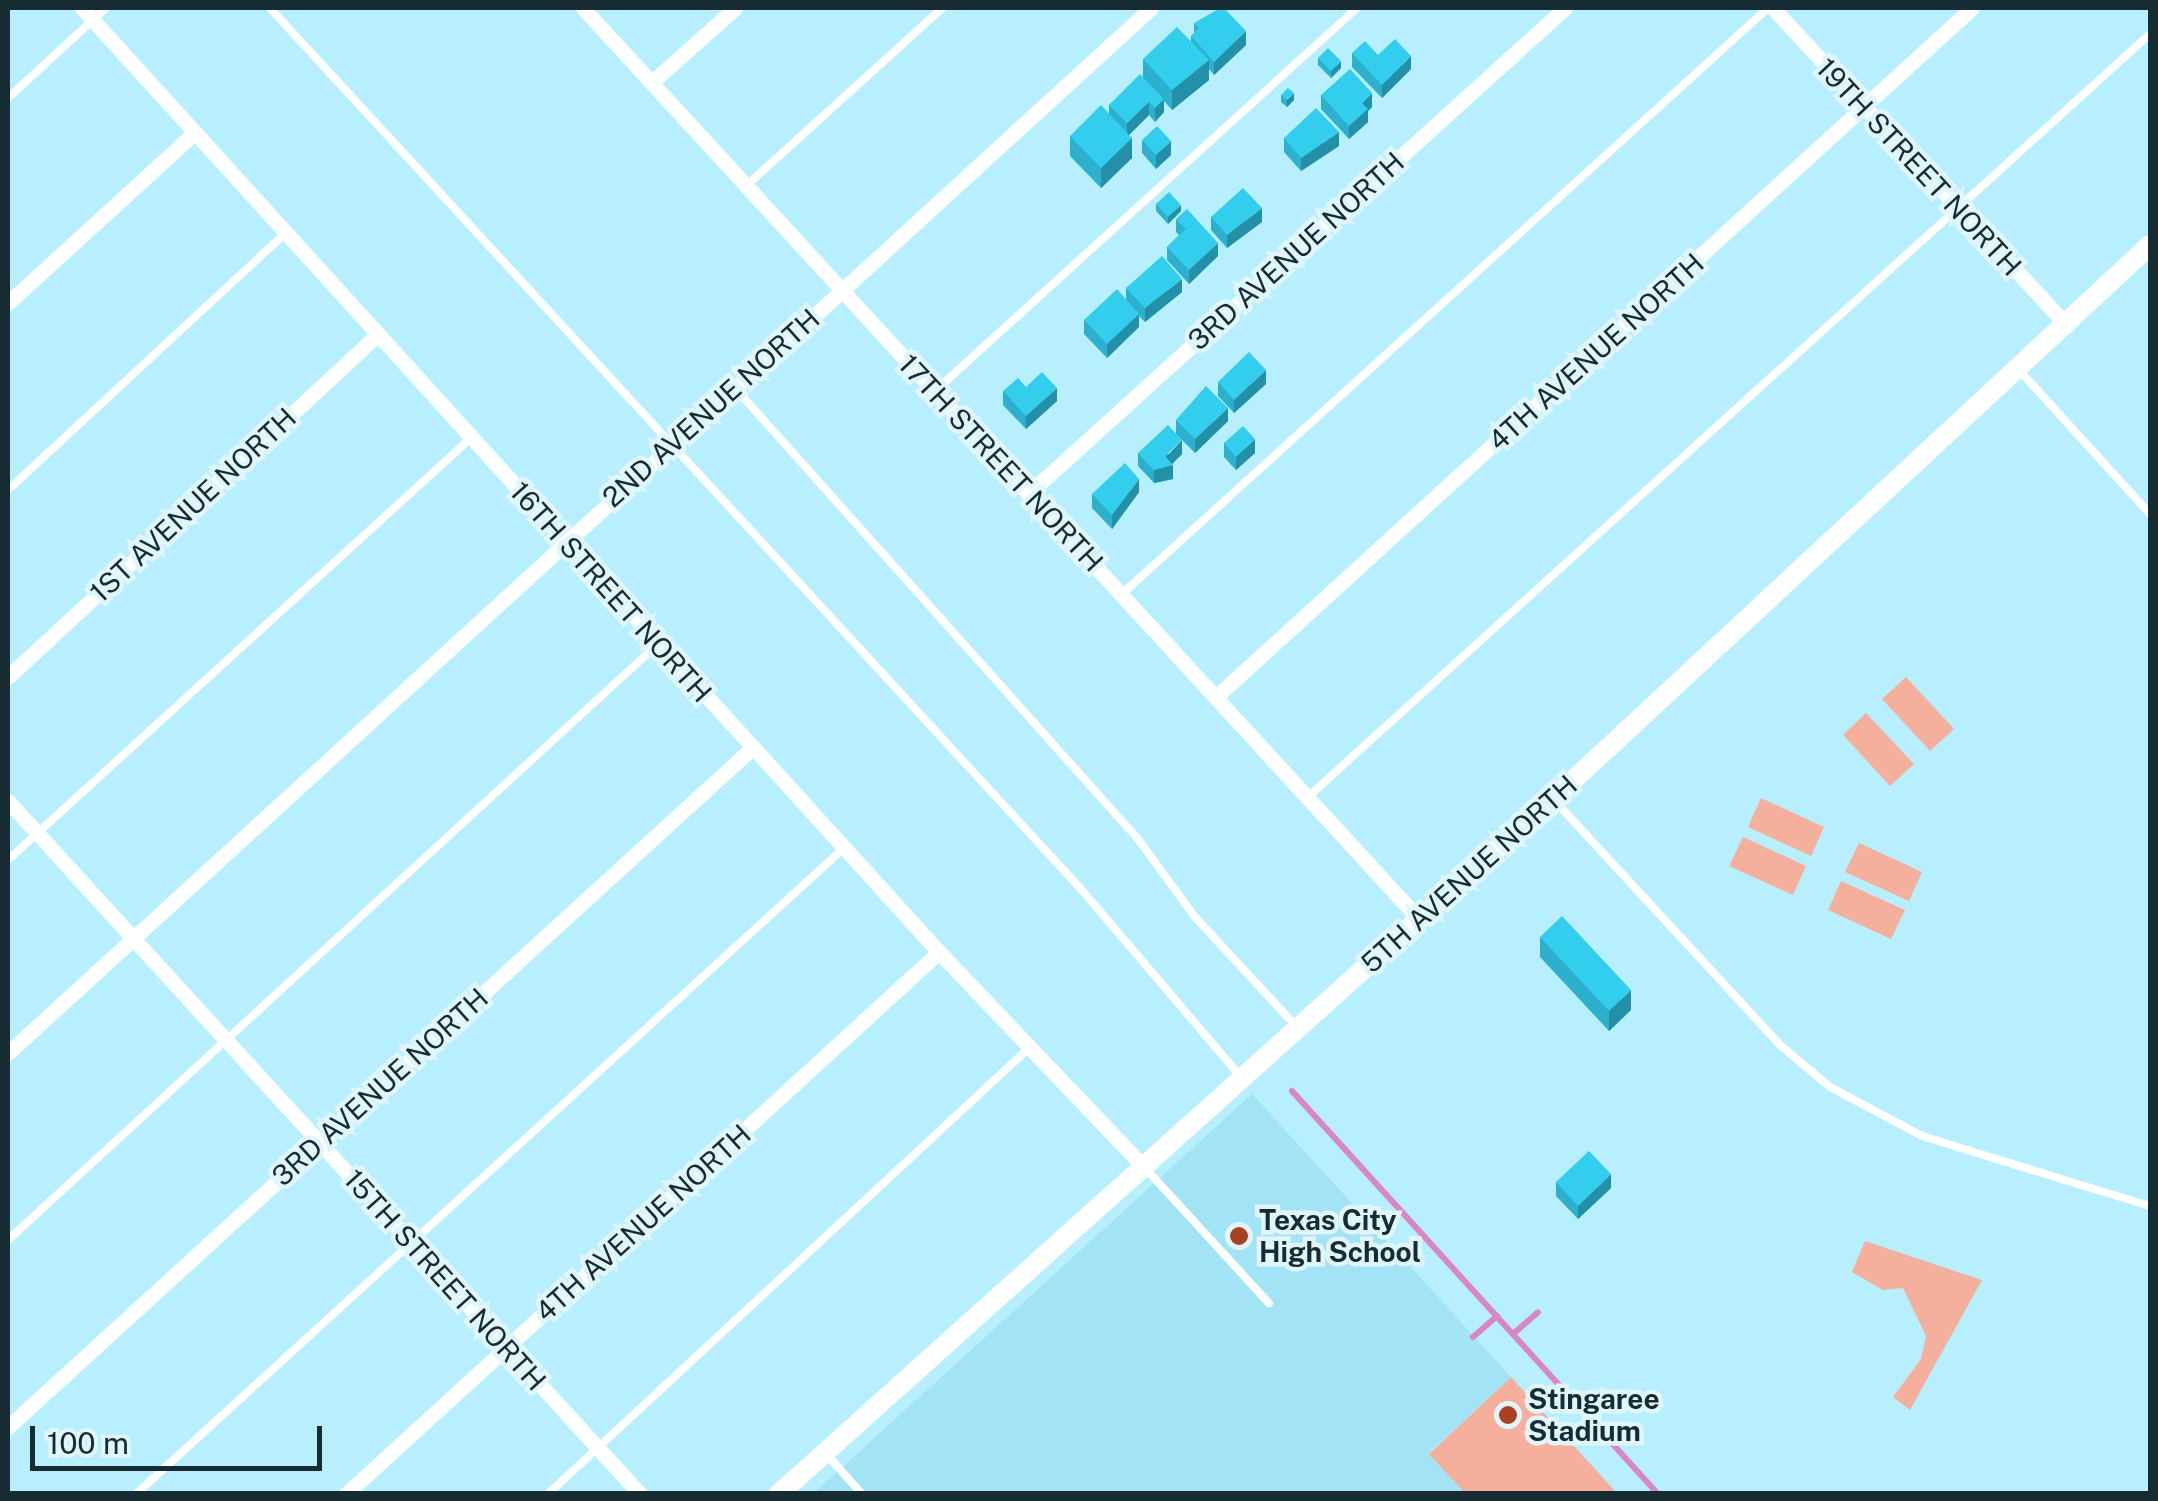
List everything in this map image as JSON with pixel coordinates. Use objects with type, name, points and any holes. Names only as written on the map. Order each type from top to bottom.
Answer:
[{"type":"street","name":"17TH STREET NORTH","points":[[583,8],[1028,494],[1218,695],[1306,798],[1419,919]]},
{"type":"street","points":[[652,82],[735,8]]},
{"type":"street","name":"2ND AVENUE NORTH","points":[[8,1053],[1151,8]]},
{"type":"street","name":"3RD AVENUE NORTH","points":[[1028,494],[1565,8]]},
{"type":"street","name":"19TH STREET NORTH","points":[[1770,8],[2066,326]]},
{"type":"street","name":"4TH AVENUE NORTH","points":[[1218,695],[1972,8]]},
{"type":"street","name":"16TH STREET NORTH","points":[[88,14],[938,952],[1146,1169]]},
{"type":"street","points":[[8,303],[195,132]]},
{"type":"street","name":"5TH AVENUE NORTH","points":[[780,1494],[1146,1169],[1553,798],[2150,245]]},
{"type":"street","name":"1ST AVENUE NORTH","points":[[8,676],[378,334]]},
{"type":"street","name":"3RD AVENUE NORTH","points":[[8,1427],[752,748]]},
{"type":"street","name":"15TH STREET NORTH","points":[[8,801],[640,1494]]},
{"type":"street","name":"4TH AVENUE NORTH","points":[[346,1494],[938,952]]},
{"type":"lane","points":[[8,98],[88,14],[106,8]]},
{"type":"lane","points":[[270,8],[668,447],[1081,889],[1243,1080]]},
{"type":"lane","points":[[746,186],[942,8]]},
{"type":"lane","points":[[934,392],[1357,8]]},
{"type":"lane","points":[[1122,594],[1770,8]]},
{"type":"lane","points":[[1306,798],[2150,34]]},
{"type":"lane","points":[[8,490],[286,233]]},
{"type":"lane","points":[[2019,370],[2150,514]]},
{"type":"lane","points":[[734,387],[1138,839],[1195,917],[1299,1029]]},
{"type":"lane","points":[[8,860],[471,438]]},
{"type":"lane","points":[[8,1240],[658,644]]},
{"type":"lane","points":[[1553,798],[1779,1044],[1830,1087],[1922,1136],[2150,1206]]},
{"type":"lane","points":[[136,1494],[844,848]]},
{"type":"lane","points":[[548,1494],[1028,1049]]},
{"type":"lane","points":[[1146,1169],[1270,1303]]},
{"type":"lane","points":[[824,1452],[862,1494]]},
{"type":"shaded area","points":[[1906,677],[1954,729],[1930,751],[1882,699]]},
{"type":"shaded area","points":[[1866,713],[1914,764],[1890,786],[1843,735]]},
{"type":"shaded area","points":[[1761,798],[1824,827],[1811,856],[1748,827]]},
{"type":"shaded area","points":[[1743,837],[1806,866],[1793,895],[1729,866]]},
{"type":"shaded area","points":[[1859,843],[1922,872],[1909,901],[1845,872]]},
{"type":"shaded area","points":[[1841,881],[1905,910],[1891,939],[1828,910]]},
{"type":"shaded area","name":"Texas City High School","points":[[1252,1094],[1511,1377],[1429,1453],[1465,1493],[813,1494]]},
{"type":"shaded area","points":[[1865,1241],[1982,1280],[1910,1410],[1893,1397],[1921,1359],[1926,1336],[1903,1288],[1883,1290],[1852,1272]]},
{"type":"shaded area","name":"Stingaree Stadium","points":[[1511,1377],[1617,1493],[1465,1493],[1429,1454]]},
{"type":"building","points":[[1220,8],[1246,31],[1214,62],[1191,36],[1199,28],[1194,23]]},
{"type":"building","points":[[1177,27],[1209,60],[1172,90],[1143,59]]},
{"type":"building","points":[[1395,39],[1411,56],[1382,85],[1352,53],[1365,41],[1378,55]]},
{"type":"building","points":[[1328,48],[1341,61],[1331,71],[1318,58]]},
{"type":"building","points":[[1350,69],[1372,93],[1362,103],[1368,109],[1349,126],[1321,95]]},
{"type":"building","points":[[1140,74],[1164,99],[1155,108],[1149,102],[1127,123],[1109,105]]},
{"type":"building","points":[[1288,88],[1294,93],[1287,100],[1281,95]]},
{"type":"building","points":[[1101,105],[1132,138],[1101,168],[1070,136]]},
{"type":"building","points":[[1316,108],[1339,132],[1301,158],[1284,138]]},
{"type":"building","points":[[1157,126],[1171,141],[1156,155],[1142,140]]},
{"type":"building","points":[[1243,188],[1262,208],[1227,235],[1211,217]]},
{"type":"building","points":[[1169,192],[1181,205],[1168,217],[1156,204]]},
{"type":"building","points":[[1187,209],[1218,243],[1189,270],[1167,247],[1186,229],[1176,219]]},
{"type":"building","points":[[1162,256],[1182,279],[1145,308],[1126,288]]},
{"type":"building","points":[[1117,289],[1139,314],[1107,344],[1084,320]]},
{"type":"building","points":[[1249,352],[1266,370],[1234,400],[1218,382]]},
{"type":"building","points":[[1042,372],[1057,388],[1026,416],[1003,391],[1018,378],[1026,387]]},
{"type":"building","points":[[1206,386],[1228,408],[1195,439],[1176,420]]},
{"type":"building","points":[[1168,425],[1182,440],[1165,456],[1173,465],[1154,470],[1138,453]]},
{"type":"building","points":[[1243,426],[1255,439],[1236,457],[1224,443]]},
{"type":"building","points":[[1125,463],[1139,479],[1112,515],[1092,494]]},
{"type":"building","points":[[1562,916],[1631,990],[1609,1011],[1540,937]]},
{"type":"building","points":[[1589,1151],[1611,1174],[1578,1206],[1556,1182]]},
{"type":"waterway","points":[[1292,1091],[1658,1494]]},
{"type":"waterway","points":[[1513,1334],[1538,1312]]},
{"type":"waterway","points":[[1473,1337],[1497,1316]]},
{"type":"place","name":"Texas City High School","points":[[1239,1236]]},
{"type":"place","name":"Stingaree Stadium","points":[[1508,1415]]}]
